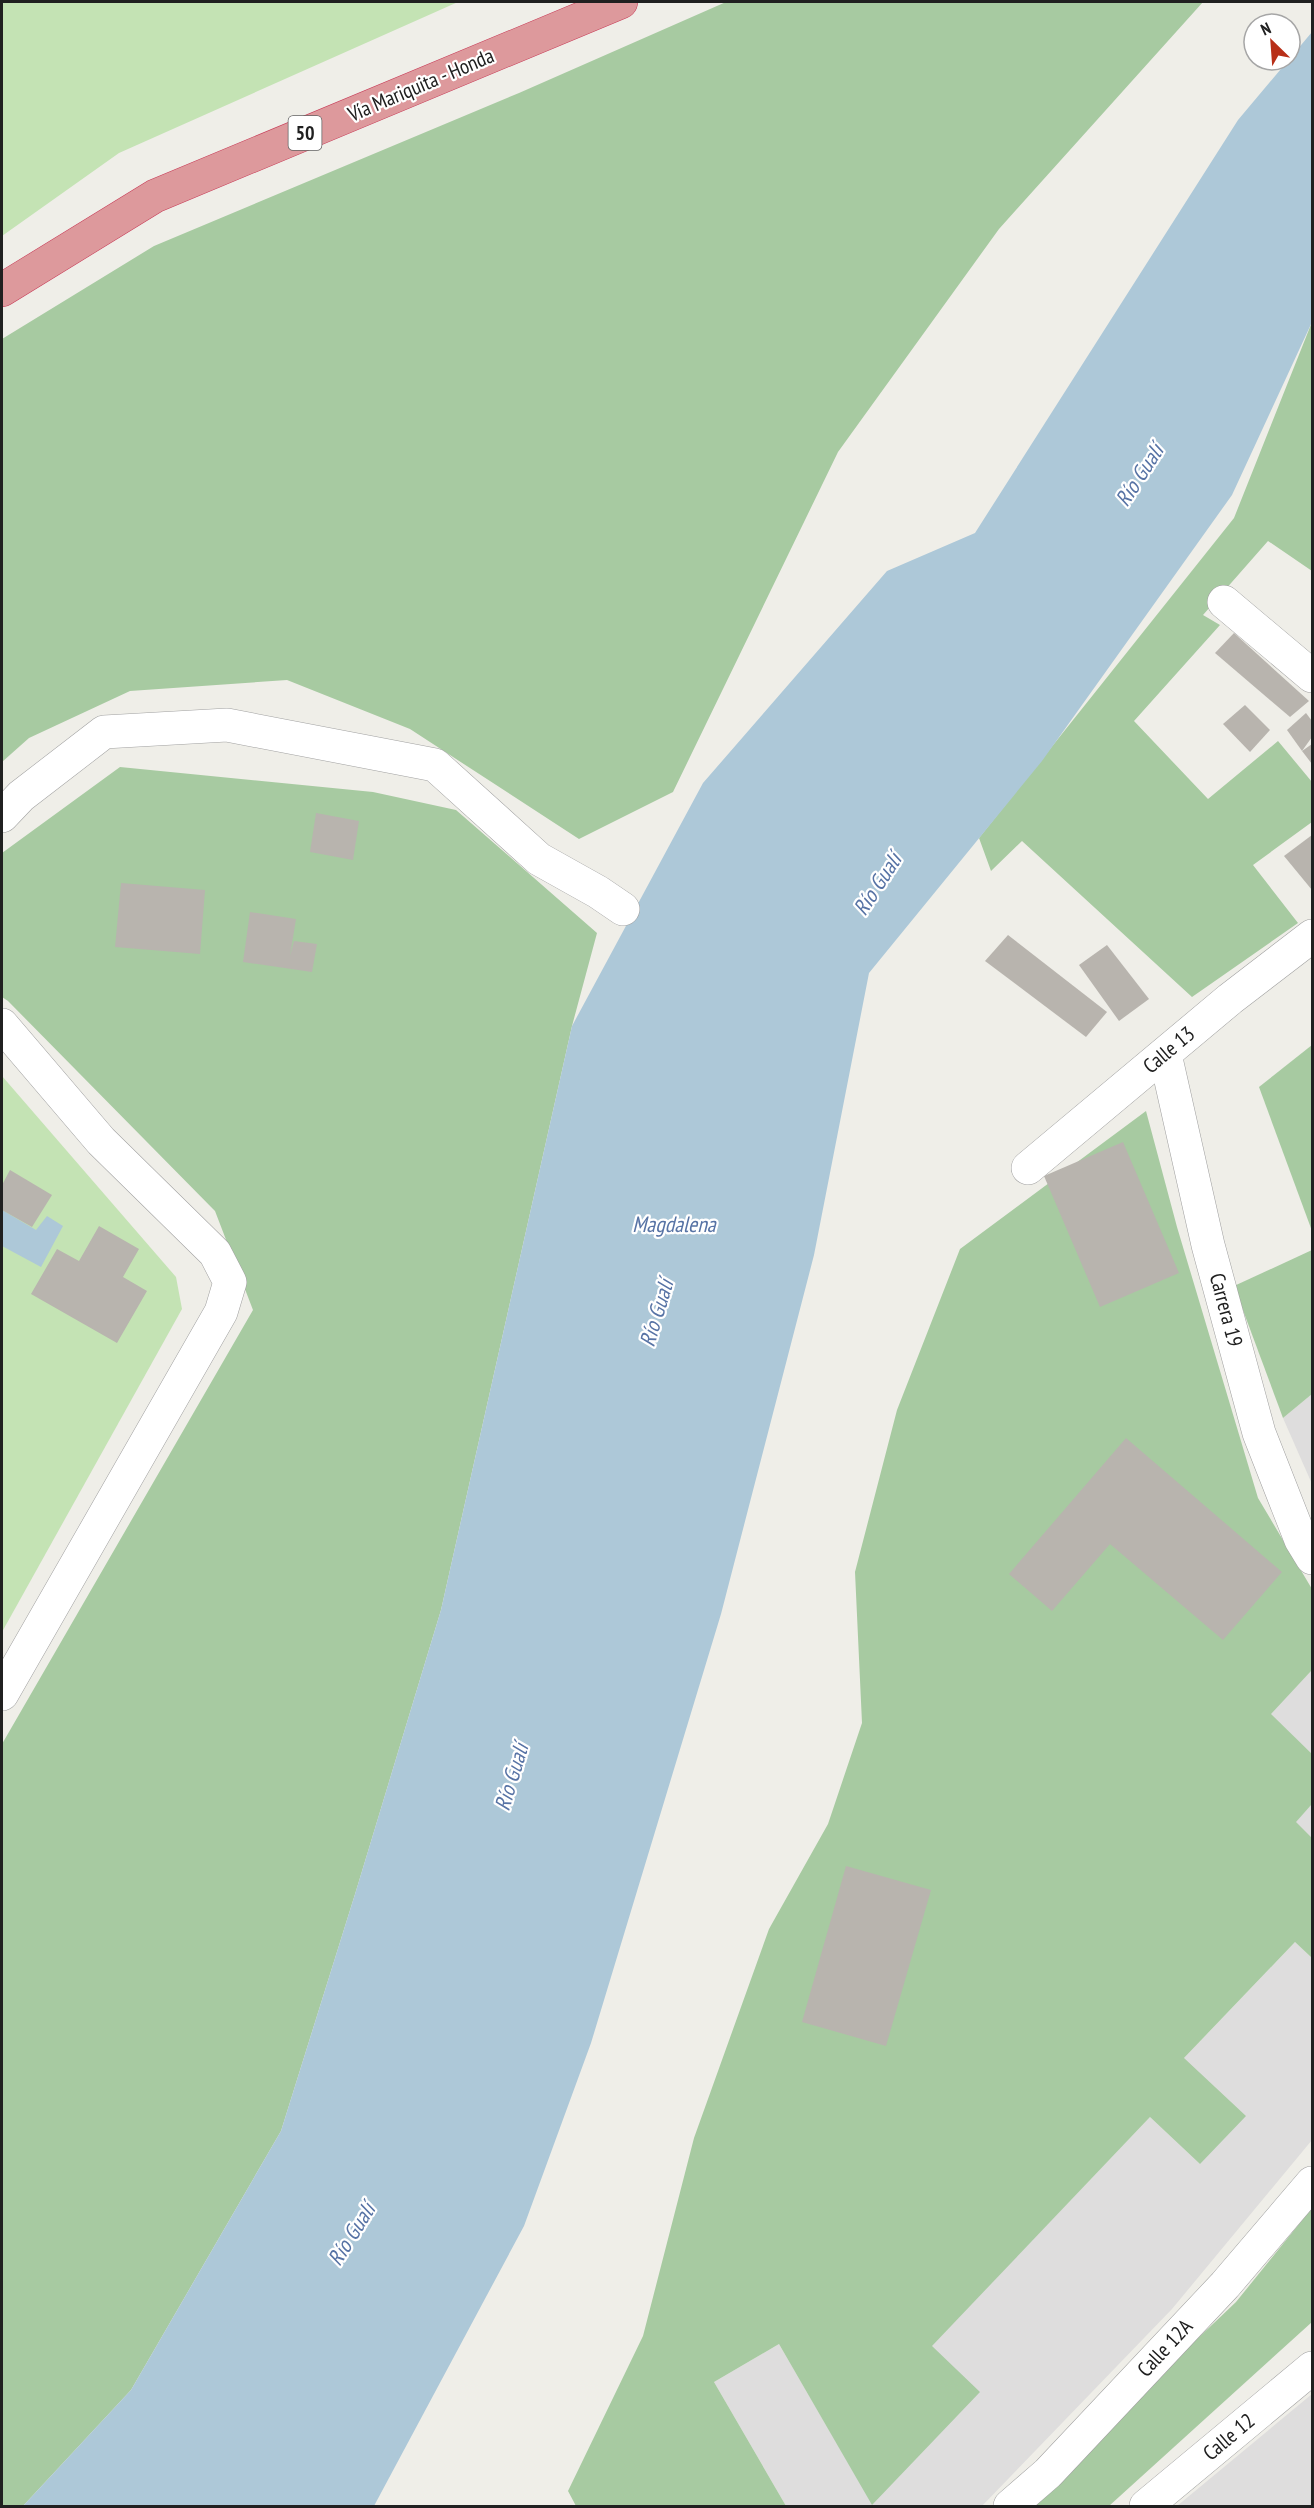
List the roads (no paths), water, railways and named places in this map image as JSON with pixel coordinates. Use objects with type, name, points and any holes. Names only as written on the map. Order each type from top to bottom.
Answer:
[{"type":"highway","name":"Vía Mariquita - Honda","points":[[2,290],[155,196],[621,2]]},
{"type":"street","points":[[1224,602],[1312,676]]},
{"type":"street","points":[[2,816],[21,796],[104,732],[227,725],[435,765],[539,860],[598,892],[623,909]]},
{"type":"street","name":"Calle 13","points":[[1028,1168],[1230,999],[1312,936]]},
{"type":"street","points":[[2,1025],[101,1141],[215,1253],[230,1282],[221,1312],[2,1694]]},
{"type":"street","name":"Carrera 19","points":[[1165,1053],[1208,1245],[1259,1433],[1300,1540],[1312,1558]]},
{"type":"street","name":"Calle 12A","points":[[1010,2506],[1048,2473],[1225,2286],[1312,2183]]},
{"type":"street","name":"Calle 12","points":[[1146,2506],[1312,2368]]},
{"type":"water","name":"Magdalena","points":[[1312,32],[1312,322],[1232,495],[1042,761],[869,973],[814,1255],[721,1614],[591,2043],[524,2226],[374,2506],[23,2506],[131,2390],[281,2131],[441,1610],[572,1026],[703,783],[887,571],[975,533],[1238,120],[1278,72],[1302,72],[1302,44]]},
{"type":"water","points":[[2,1210],[36,1230],[47,1216],[63,1226],[41,1267],[2,1246]]},
{"type":"water label","name":"Río Gualí","points":[[1139,475]]},
{"type":"water label","name":"Río Gualí","points":[[877,884]]},
{"type":"water label","name":"Río Gualí","points":[[656,1313]]},
{"type":"water label","name":"Río Gualí","points":[[511,1777]]},
{"type":"water label","name":"Río Gualí","points":[[351,2234]]}]
